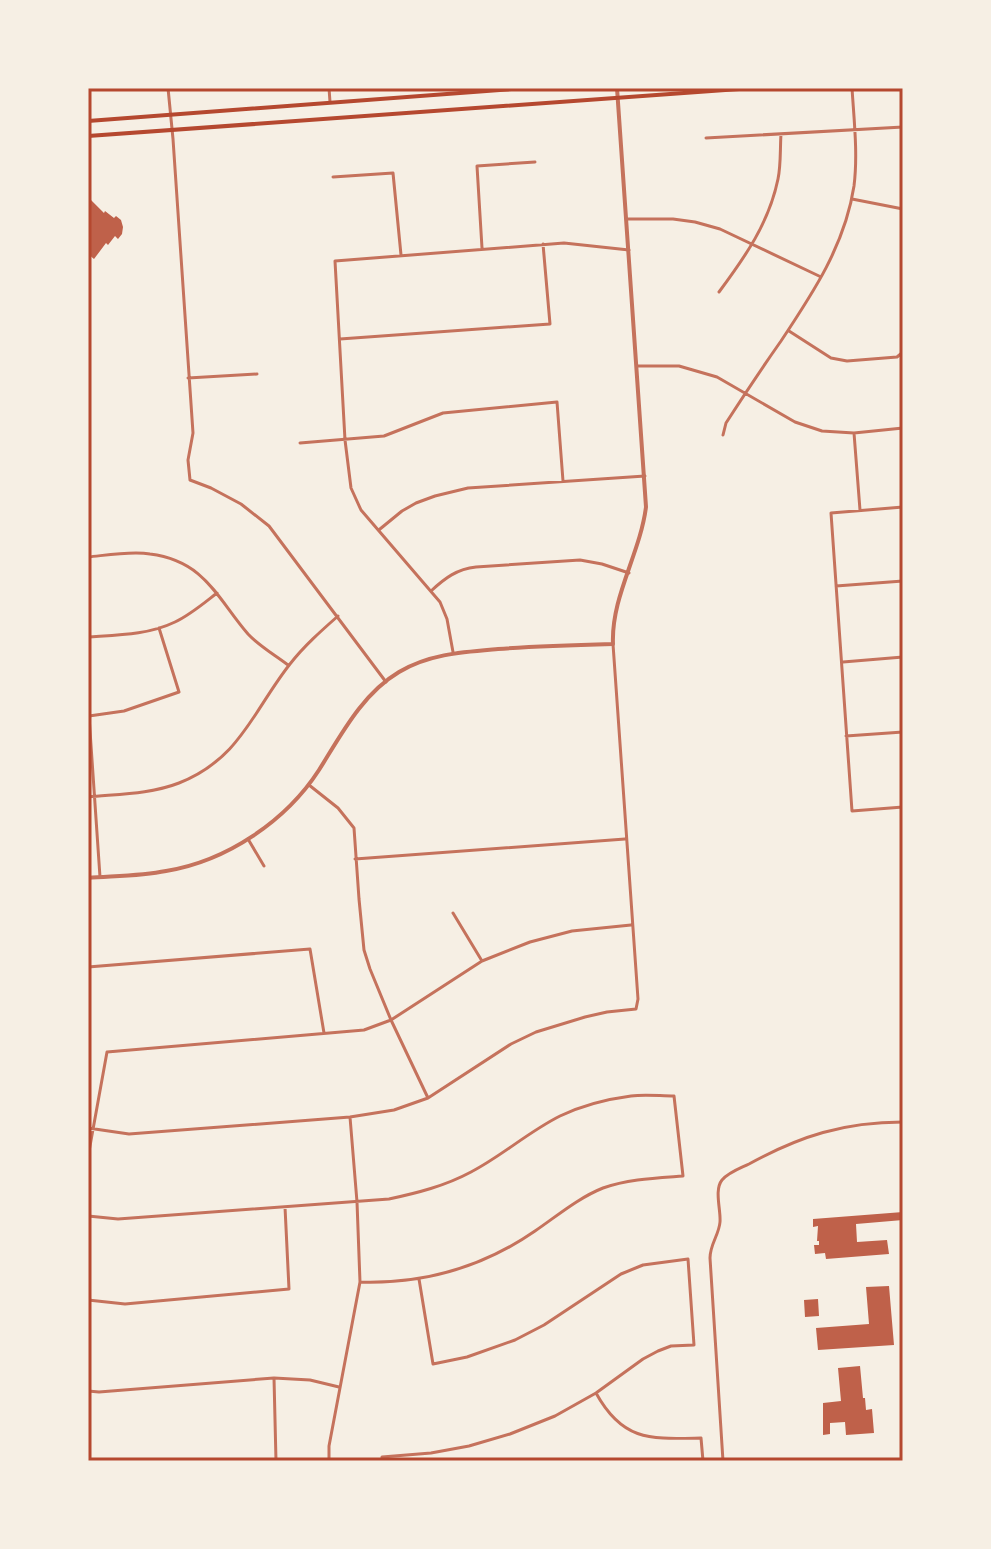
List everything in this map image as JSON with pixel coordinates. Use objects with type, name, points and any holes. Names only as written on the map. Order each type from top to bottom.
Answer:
[{"type":"main road","points":[[89,122],[526,88]]},
{"type":"main road","points":[[88,136],[753,88]]},
{"type":"street","points":[[168,88],[193,433],[188,460],[190,480],[241,504],[269,526],[386,682]]},
{"type":"street","points":[[329,88],[330,102]]},
{"type":"street","points":[[90,1129],[129,1134],[350,1117],[394,1110],[428,1098],[511,1044],[536,1032],[585,1017],[636,1009],[638,999],[612,633],[646,507],[617,88]]},
{"type":"street","points":[[723,435],[726,423],[804,306],[838,245],[852,199],[855,172],[852,88]]},
{"type":"street","points":[[706,138],[903,127]]},
{"type":"street","points":[[719,292],[764,225],[778,178],[781,134]]},
{"type":"street","points":[[482,248],[477,166],[535,162]]},
{"type":"street","points":[[333,177],[393,173],[401,255]]},
{"type":"street","points":[[852,199],[903,209]]},
{"type":"street","points":[[626,219],[673,219],[720,229],[820,277]]},
{"type":"street","points":[[453,652],[444,611],[431,591],[361,510],[351,488],[345,440],[335,261],[564,243],[629,250]]},
{"type":"street","points":[[340,339],[550,324],[543,244]]},
{"type":"street","points":[[788,330],[831,358],[847,361],[897,357],[903,352]]},
{"type":"street","points":[[637,366],[679,366],[717,377],[795,422],[822,431],[854,433],[903,428]]},
{"type":"street","points":[[188,378],[257,374]]},
{"type":"street","points":[[300,443],[384,436],[443,413],[557,402],[563,481]]},
{"type":"street","points":[[854,433],[860,510]]},
{"type":"street","points":[[379,530],[416,503],[468,488],[645,476]]},
{"type":"street","points":[[903,507],[831,513],[852,811],[903,807]]},
{"type":"street","points":[[88,557],[150,554],[173,560],[198,572],[250,637],[289,665]]},
{"type":"street","points":[[431,591],[454,573],[476,567],[580,560],[629,573]]},
{"type":"street","points":[[836,586],[903,581]]},
{"type":"street","points":[[88,637],[143,633],[159,628],[186,616],[217,592]]},
{"type":"street","points":[[88,797],[151,791],[179,783],[224,757],[239,741],[289,665],[338,616]]},
{"type":"street","points":[[100,877],[88,716],[124,711],[179,692],[159,628]]},
{"type":"street","points":[[88,878],[187,867],[248,839],[279,816],[309,785],[359,709],[386,682],[415,664],[453,652],[613,644]]},
{"type":"street","points":[[841,662],[903,657]]},
{"type":"street","points":[[846,736],[903,732]]},
{"type":"street","points":[[309,785],[338,808],[354,828],[364,950],[391,1020],[428,1098]]},
{"type":"street","points":[[248,839],[264,866]]},
{"type":"street","points":[[355,859],[625,839]]},
{"type":"street","points":[[453,913],[482,961]]},
{"type":"street","points":[[88,1157],[90,1129],[107,1052],[364,1030],[391,1020],[482,961],[530,942],[572,931],[632,925]]},
{"type":"street","points":[[88,967],[310,949],[324,1034]]},
{"type":"street","points":[[88,1216],[118,1219],[389,1199],[451,1182],[562,1115],[632,1096],[674,1096],[683,1176],[637,1180],[603,1188],[571,1205],[504,1250],[463,1268],[419,1279],[389,1283],[360,1282]]},
{"type":"street","points":[[329,1461],[329,1446],[360,1282],[350,1117]]},
{"type":"street","points":[[723,1461],[710,1258],[712,1241],[720,1227],[719,1187],[723,1180],[772,1151],[813,1135],[870,1122],[903,1122]]},
{"type":"street","points":[[88,1300],[125,1304],[289,1289],[285,1207]]},
{"type":"street","points":[[382,1459],[469,1446],[496,1438],[555,1416],[596,1393],[658,1351],[671,1346],[694,1345],[688,1259],[643,1265],[621,1274],[544,1325],[515,1340],[467,1357],[433,1364],[419,1279]]},
{"type":"street","points":[[88,1391],[274,1378],[310,1380],[340,1387]]},
{"type":"street","points":[[274,1378],[276,1461]]},
{"type":"street","points":[[596,1393],[604,1409],[622,1427],[645,1437],[701,1438],[703,1461]]},
{"type":"building","points":[[90,199],[104,213],[121,220],[123,227],[118,239],[115,236],[108,245],[106,243],[94,259],[88,254]]},
{"type":"building","points":[[903,1212],[903,1220],[856,1224],[857,1242],[887,1240],[889,1254],[826,1259],[825,1253],[815,1254],[814,1245],[819,1245],[819,1241],[818,1226],[813,1227],[813,1219]]},
{"type":"building","points":[[889,1286],[894,1345],[818,1350],[816,1328],[869,1324],[866,1287]]},
{"type":"building","points":[[818,1299],[819,1316],[805,1317],[804,1300]]},
{"type":"building","points":[[860,1366],[863,1398],[866,1410],[872,1409],[874,1433],[846,1435],[845,1422],[830,1423],[830,1434],[823,1435],[823,1403],[841,1401],[838,1368]]}]
